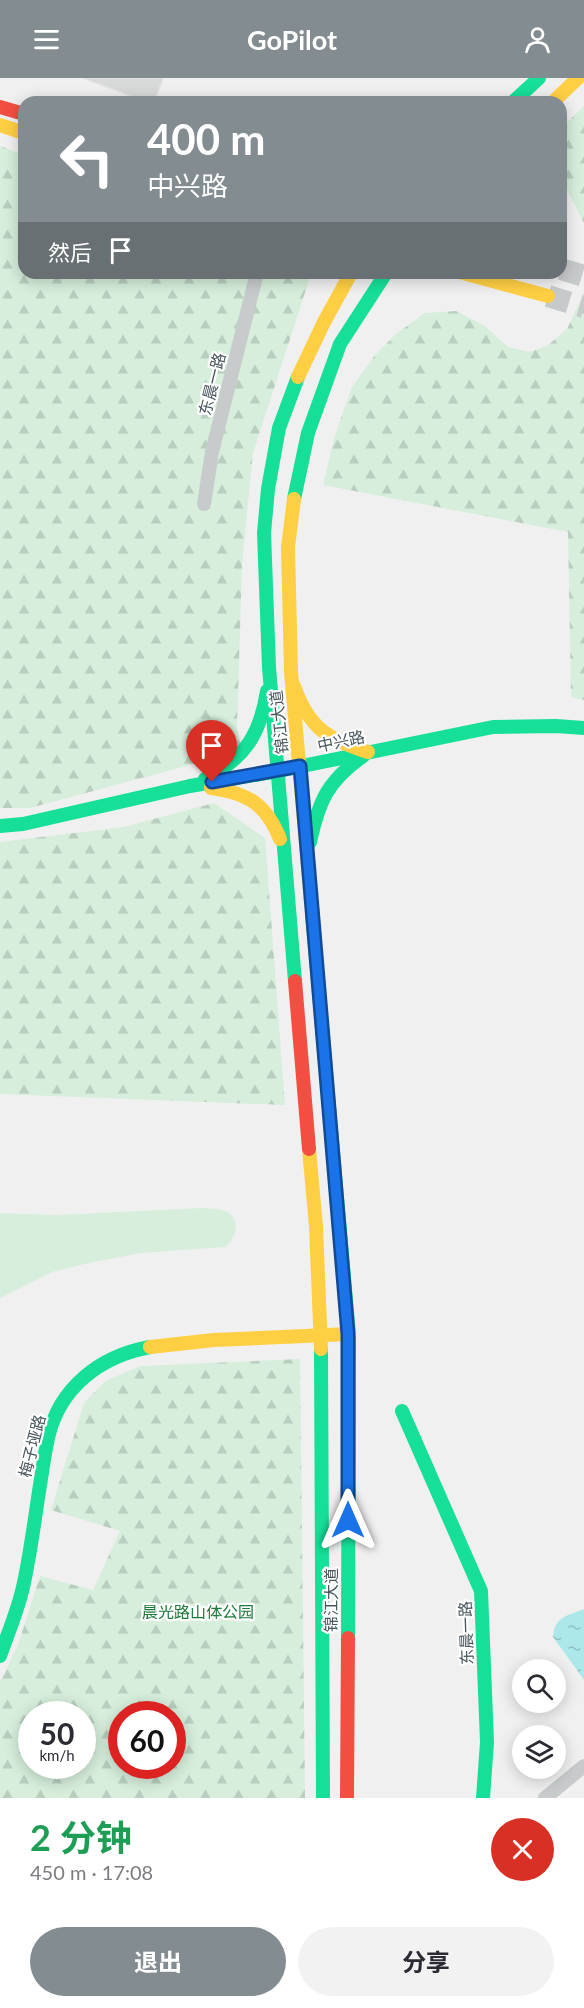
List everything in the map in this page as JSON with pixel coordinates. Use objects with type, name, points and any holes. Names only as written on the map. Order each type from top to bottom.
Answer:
[{"type":"main road","points":[[520,96],[539,78]]},
{"type":"main road","points":[[559,96],[578,78]]},
{"type":"main road","points":[[0,107],[18,112]]},
{"type":"main road","points":[[0,125],[18,131]]},
{"type":"main road","name":"锦江大道","points":[[323,1798],[321,1335],[316,1226],[270,667],[264,533],[268,489],[279,428],[295,383],[348,279]]},
{"type":"main road","name":"锦江大道","points":[[347,1798],[348,1334],[291,672],[288,547],[295,488],[308,433],[340,344],[382,279]]},
{"type":"main road","points":[[486,279],[548,296]]},
{"type":"main road","points":[[190,786],[216,774],[235,761],[250,745],[265,707],[270,667]]},
{"type":"main road","points":[[291,672],[297,696],[315,726],[333,740],[368,752]]},
{"type":"main road","name":"中兴路","points":[[0,826],[23,824],[190,786],[278,771],[493,727],[584,728]]},
{"type":"main road","points":[[308,856],[321,798],[344,769],[368,752]]},
{"type":"main road","points":[[190,786],[220,789],[242,794],[256,801],[272,818],[285,855]]},
{"type":"main road","name":"梅子垭路","points":[[0,1656],[23,1588],[48,1437],[59,1408],[85,1375],[101,1364],[150,1347],[218,1340],[348,1334]]},
{"type":"main road","name":"东晨一路","points":[[402,1411],[481,1591],[487,1742],[483,1798]]},
{"type":"street","name":"东晨一路","points":[[204,504],[212,452],[255,279]]},
{"type":"street","points":[[545,1798],[584,1766]]},
{"type":"green space","points":[[584,106],[584,223],[567,190],[567,122]]},
{"type":"green space","points":[[0,146],[18,153],[18,279],[309,280],[253,453],[242,565],[237,727],[242,751],[30,808],[0,808]]},
{"type":"green space","points":[[584,292],[584,700],[571,697],[568,532],[323,485],[335,435],[352,387],[375,355],[396,334],[425,313],[456,311],[485,326],[508,347],[529,352],[547,346],[567,329]]},
{"type":"green space","points":[[214,803],[265,838],[285,1105],[0,1094],[0,842],[124,827]]},
{"type":"green space","points":[[202,1208],[222,1210],[232,1216],[235,1221],[235,1232],[225,1247],[141,1253],[84,1264],[52,1272],[0,1298],[0,1213],[56,1215]]},
{"type":"green space","name":"晨光路山体公园","points":[[300,1359],[305,1798],[0,1798],[0,1682],[18,1645],[40,1576],[93,1590],[120,1531],[51,1510],[84,1403],[105,1381],[141,1366]]},
{"type":"water","points":[[584,1609],[584,1680],[553,1637],[559,1621],[567,1615]]},
{"type":"building","points":[[83,78],[163,78],[156,96],[131,96]]},
{"type":"tunnel","points":[[567,271],[584,276]]},
{"type":"tunnel","points":[[548,296],[584,307]]},
{"type":"traffic: fast","points":[[520,96],[539,78]]},
{"type":"traffic: fast","points":[[294,499],[308,433],[340,344],[382,279]]},
{"type":"traffic: fast","points":[[295,981],[269,667],[264,533],[268,489],[279,428],[298,377]]},
{"type":"traffic: fast","points":[[205,779],[231,763],[248,744],[260,720],[267,691]]},
{"type":"traffic: fast","points":[[0,826],[23,824],[190,786],[278,771],[493,727],[584,728]]},
{"type":"traffic: fast","points":[[310,842],[321,803],[333,783],[363,756]]},
{"type":"traffic: fast","points":[[312,913],[349,1334],[348,1638]]},
{"type":"traffic: fast","points":[[0,1656],[23,1587],[46,1448],[53,1420],[72,1390],[84,1377],[115,1358],[150,1347]]},
{"type":"traffic: fast","points":[[321,1349],[323,1798]]},
{"type":"traffic: fast","points":[[402,1411],[481,1591],[487,1742],[483,1798]]},
{"type":"traffic: slow","points":[[559,96],[578,78]]},
{"type":"traffic: slow","points":[[0,125],[18,131]]},
{"type":"traffic: slow","points":[[298,377],[348,279]]},
{"type":"traffic: slow","points":[[485,279],[548,296]]},
{"type":"traffic: slow","points":[[294,499],[288,547],[291,672],[312,913]]},
{"type":"traffic: slow","points":[[294,686],[306,712],[321,730],[341,742],[368,752]]},
{"type":"traffic: slow","points":[[211,788],[235,793],[254,802],[269,817],[280,839]]},
{"type":"traffic: slow","points":[[309,1149],[316,1226],[321,1349]]},
{"type":"traffic: slow","points":[[150,1347],[214,1340],[349,1334]]},
{"type":"traffic: jam","points":[[0,107],[18,112]]},
{"type":"traffic: jam","points":[[295,981],[309,1149]]},
{"type":"traffic: jam","points":[[347,1798],[348,1638]]},
{"type":"route","points":[[212,782],[300,766],[348,1334],[348,1520]]}]
